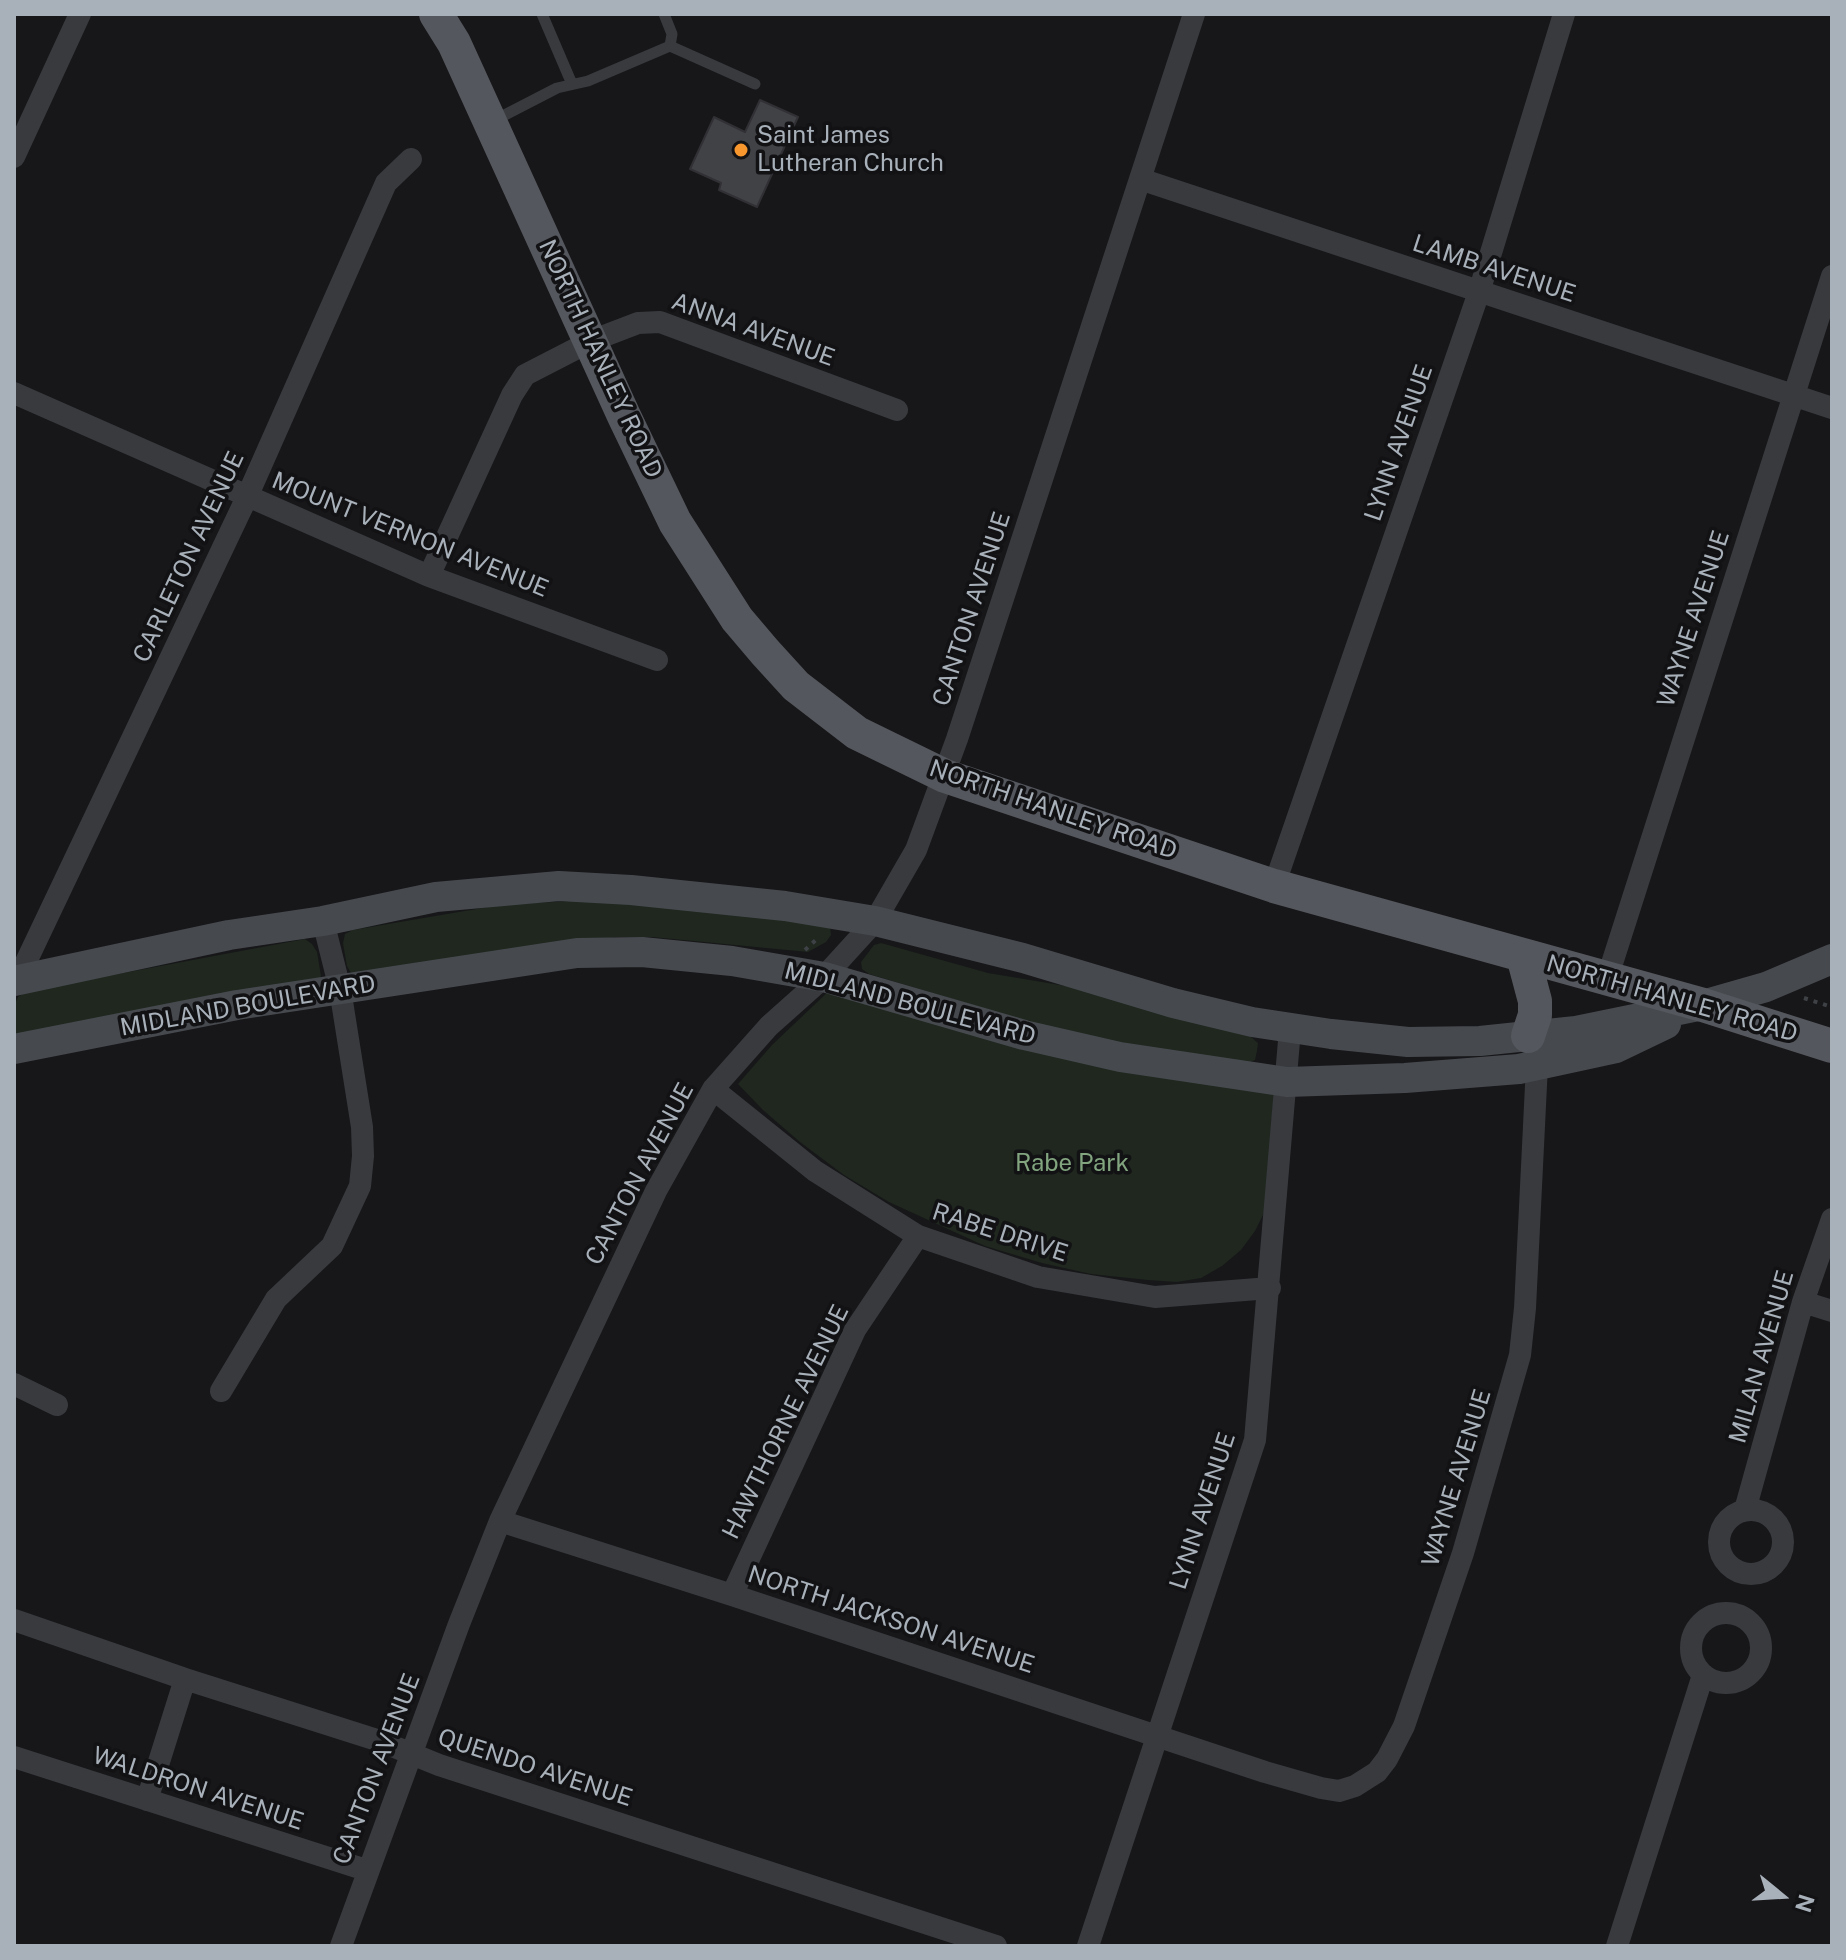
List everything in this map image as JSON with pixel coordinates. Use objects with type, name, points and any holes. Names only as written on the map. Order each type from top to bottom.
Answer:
[{"type":"main road","name":"NORTH HANLEY ROAD","points":[[436,14],[454,43],[675,522],[737,619],[796,686],[857,733],[945,776],[1274,886],[1703,1005],[1832,1046]]},
{"type":"main road","name":"MIDLAND BOULEVARD","points":[[14,980],[229,935],[323,921],[436,897],[559,886],[785,906],[875,921],[1023,958],[1173,1003],[1290,1029],[1408,1042],[1480,1041],[1533,1050]]},
{"type":"main road","name":"MIDLAND BOULEVARD","points":[[14,1049],[237,1005],[340,989],[577,953],[642,952],[732,961],[824,977],[1024,1035],[1120,1057],[1287,1082],[1405,1078],[1533,1050],[1576,1031],[1703,1005],[1766,987],[1832,959]]},
{"type":"main road","points":[[1523,956],[1535,1001],[1533,1050]]},
{"type":"street","points":[[14,157],[80,14]]},
{"type":"street","name":"CANTON AVENUE","points":[[341,1946],[366,1870],[500,1521],[656,1191],[713,1089],[769,1026],[824,977],[875,921],[916,850],[945,776],[1194,14]]},
{"type":"street","name":"LYNN AVENUE","points":[[1274,886],[1479,292],[1564,14]]},
{"type":"street","name":"CARLETON AVENUE","points":[[14,980],[33,948],[247,497],[386,183],[411,159]]},
{"type":"street","name":"LAMB AVENUE","points":[[1140,179],[1832,408]]},
{"type":"street","name":"WAYNE AVENUE","points":[[1607,979],[1832,276]]},
{"type":"street","name":"ANNA AVENUE","points":[[429,576],[512,395],[525,375],[591,341],[638,323],[660,322],[897,410]]},
{"type":"street","name":"MOUNT VERNON AVENUE","points":[[14,393],[429,576],[657,660]]},
{"type":"street","points":[[221,1391],[276,1299],[332,1246],[360,1186],[362,1127],[340,989],[323,921]]},
{"type":"street","name":"LYNN AVENUE","points":[[1088,1946],[1155,1735],[1255,1440],[1290,1029]]},
{"type":"street","name":"WAYNE AVENUE","points":[[1265,1772],[1339,1791],[1355,1786],[1377,1772],[1404,1726],[1463,1553],[1520,1355],[1525,1308],[1533,1050]]},
{"type":"street","name":"RABE DRIVE","points":[[713,1089],[815,1171],[918,1236],[1038,1277],[1155,1297],[1270,1288]]},
{"type":"street","name":"MILAN AVENUE","points":[[1745,1510],[1803,1302],[1832,1219]]},
{"type":"street","name":"HAWTHORNE AVENUE","points":[[732,1595],[855,1330],[918,1236]]},
{"type":"street","points":[[1803,1302],[1832,1311]]},
{"type":"street","points":[[14,1384],[57,1405]]},
{"type":"street","name":"NORTH JACKSON AVENUE","points":[[500,1521],[1265,1772]]},
{"type":"street","name":"QUENDO AVENUE","points":[[14,1620],[380,1741],[454,1770],[996,1946]]},
{"type":"street","points":[[1617,1946],[1703,1675]]},
{"type":"street","points":[[147,1800],[185,1679]]},
{"type":"street","name":"WALDRON AVENUE","points":[[14,1757],[366,1870]]},
{"type":"lane","points":[[542,14],[572,84]]},
{"type":"lane","points":[[664,14],[672,34],[670,46]]},
{"type":"lane","points":[[491,122],[557,88],[588,81],[670,46],[755,84]]},
{"type":"path","points":[[1804,1001],[1832,1007]]},
{"type":"green space","points":[[605,899],[830,926],[831,935],[826,942],[808,952],[652,937],[616,937],[351,973],[347,966],[343,943],[345,934],[353,930],[500,905]]},
{"type":"green space","points":[[305,939],[317,952],[321,976],[318,982],[14,1040],[14,1006],[18,997],[27,991]]},
{"type":"green space","points":[[881,943],[988,973],[1066,986],[1251,1037],[1258,1043],[1255,1060],[1248,1063],[1168,1055],[1050,1028],[869,974],[862,969],[861,962],[874,945]]},
{"type":"green space","name":"Rabe Park","points":[[832,988],[1274,1091],[1265,1211],[1255,1231],[1241,1250],[1201,1278],[1177,1282],[1148,1280],[1091,1274],[985,1246],[889,1202],[844,1175],[800,1142],[738,1084],[772,1045]]},
{"type":"building","name":"Saint James Lutheran Church","points":[[760,100],[798,117],[757,207],[719,190],[721,183],[690,169],[714,117],[745,132]]},
{"type":"place","name":"Saint James Lutheran Church","points":[[741,150]]}]
